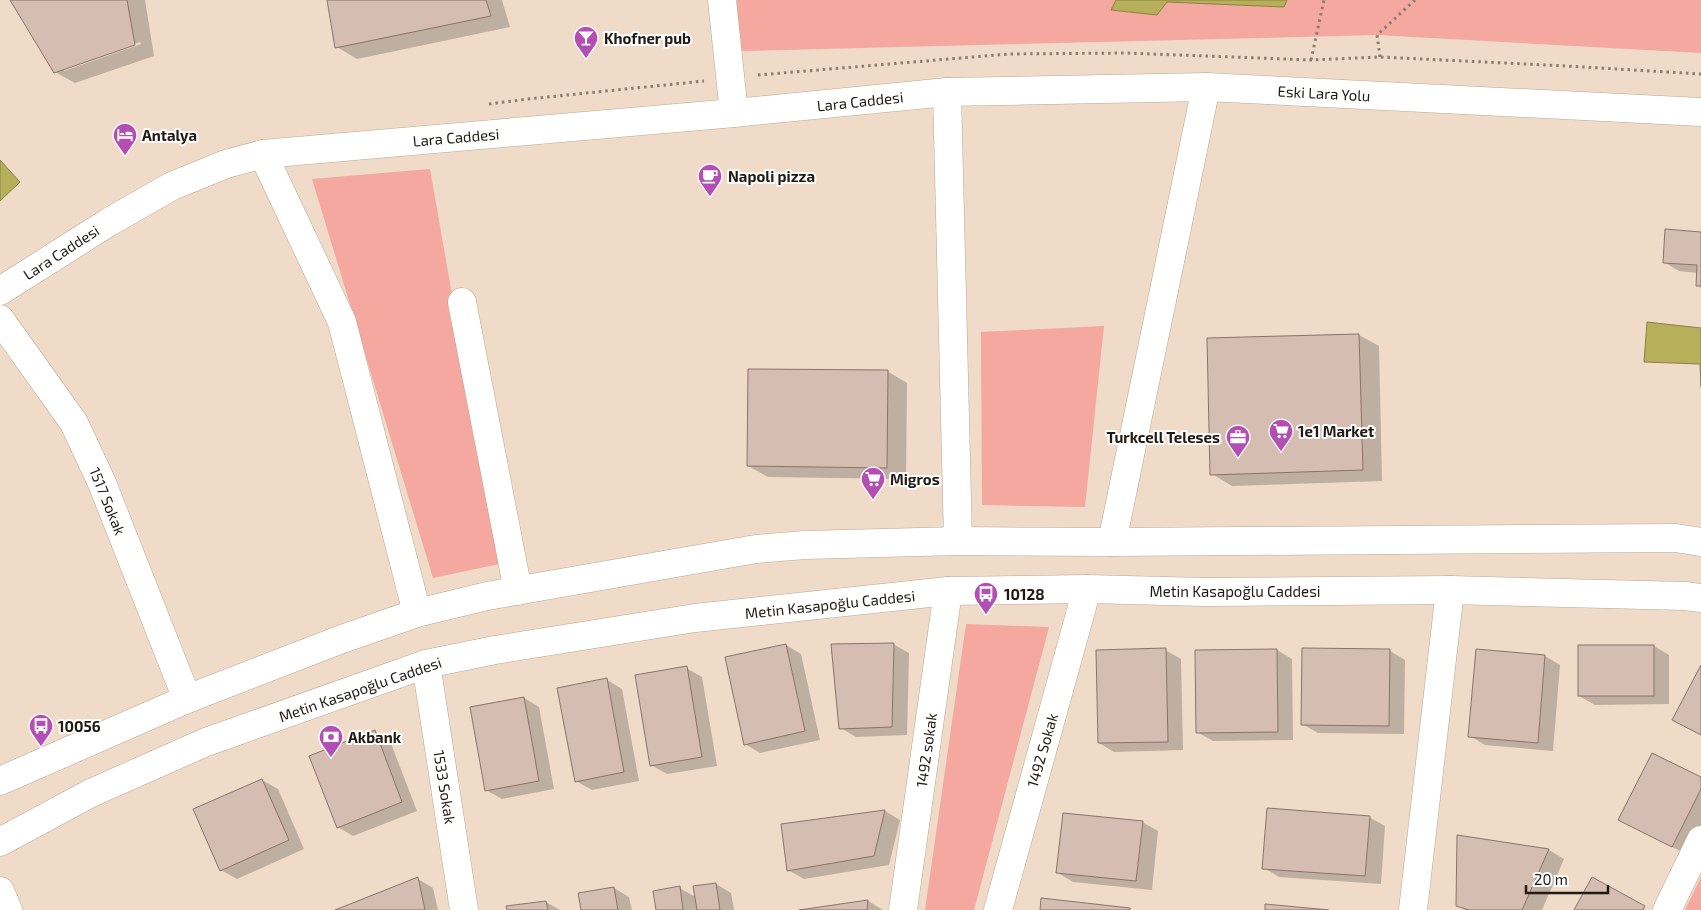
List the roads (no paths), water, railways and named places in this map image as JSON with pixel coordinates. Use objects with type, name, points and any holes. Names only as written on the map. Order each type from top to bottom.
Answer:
[{"type":"street","points":[[722,0],[734,113]]},
{"type":"street","points":[[1112,542],[1206,87]]},
{"type":"street","name":"Eski Lara Yolu","points":[[947,92],[1206,87],[1701,112]]},
{"type":"street","points":[[947,92],[958,541]]},
{"type":"street","name":"Lara Caddesi","points":[[0,291],[109,222],[172,186],[226,164],[263,154],[734,113],[947,92]]},
{"type":"street","points":[[263,154],[342,322],[417,614]]},
{"type":"street","points":[[462,302],[518,590]]},
{"type":"street","name":"1517 Sokak","points":[[0,319],[74,423],[102,483],[187,699]]},
{"type":"street","points":[[0,780],[187,699],[342,638],[417,614],[518,590],[756,549],[805,544],[958,541],[1112,542],[1676,538],[1701,542]]},
{"type":"street","name":"Metin Kasapoğlu Caddesi","points":[[0,842],[91,793],[206,742],[426,664],[496,650],[695,618],[948,591],[1087,589],[1205,592],[1450,590],[1701,598]]},
{"type":"street","name":"1492 Sokak","points":[[998,910],[1087,589]]},
{"type":"street","points":[[1415,909],[1450,590]]},
{"type":"street","name":"1492 sokak","points":[[903,910],[948,591]]},
{"type":"street","name":"1533 Sokak","points":[[426,664],[464,910]]},
{"type":"street","points":[[1666,910],[1701,840]]},
{"type":"street","points":[[0,891],[8,910]]},
{"type":"place","name":"Khofner pub","points":[[586,59]]},
{"type":"place","name":"Antalya","points":[[125,156]]},
{"type":"place","name":"Napoli pizza","points":[[710,197]]},
{"type":"place","name":"1e1 Market","points":[[1281,452]]},
{"type":"place","name":"Turkcell Teleses","points":[[1238,458]]},
{"type":"place","name":"Migros","points":[[873,500]]},
{"type":"place","name":"10128","points":[[986,615]]},
{"type":"place","name":"10056","points":[[41,747]]},
{"type":"place","name":"Akbank","points":[[331,758]]}]
